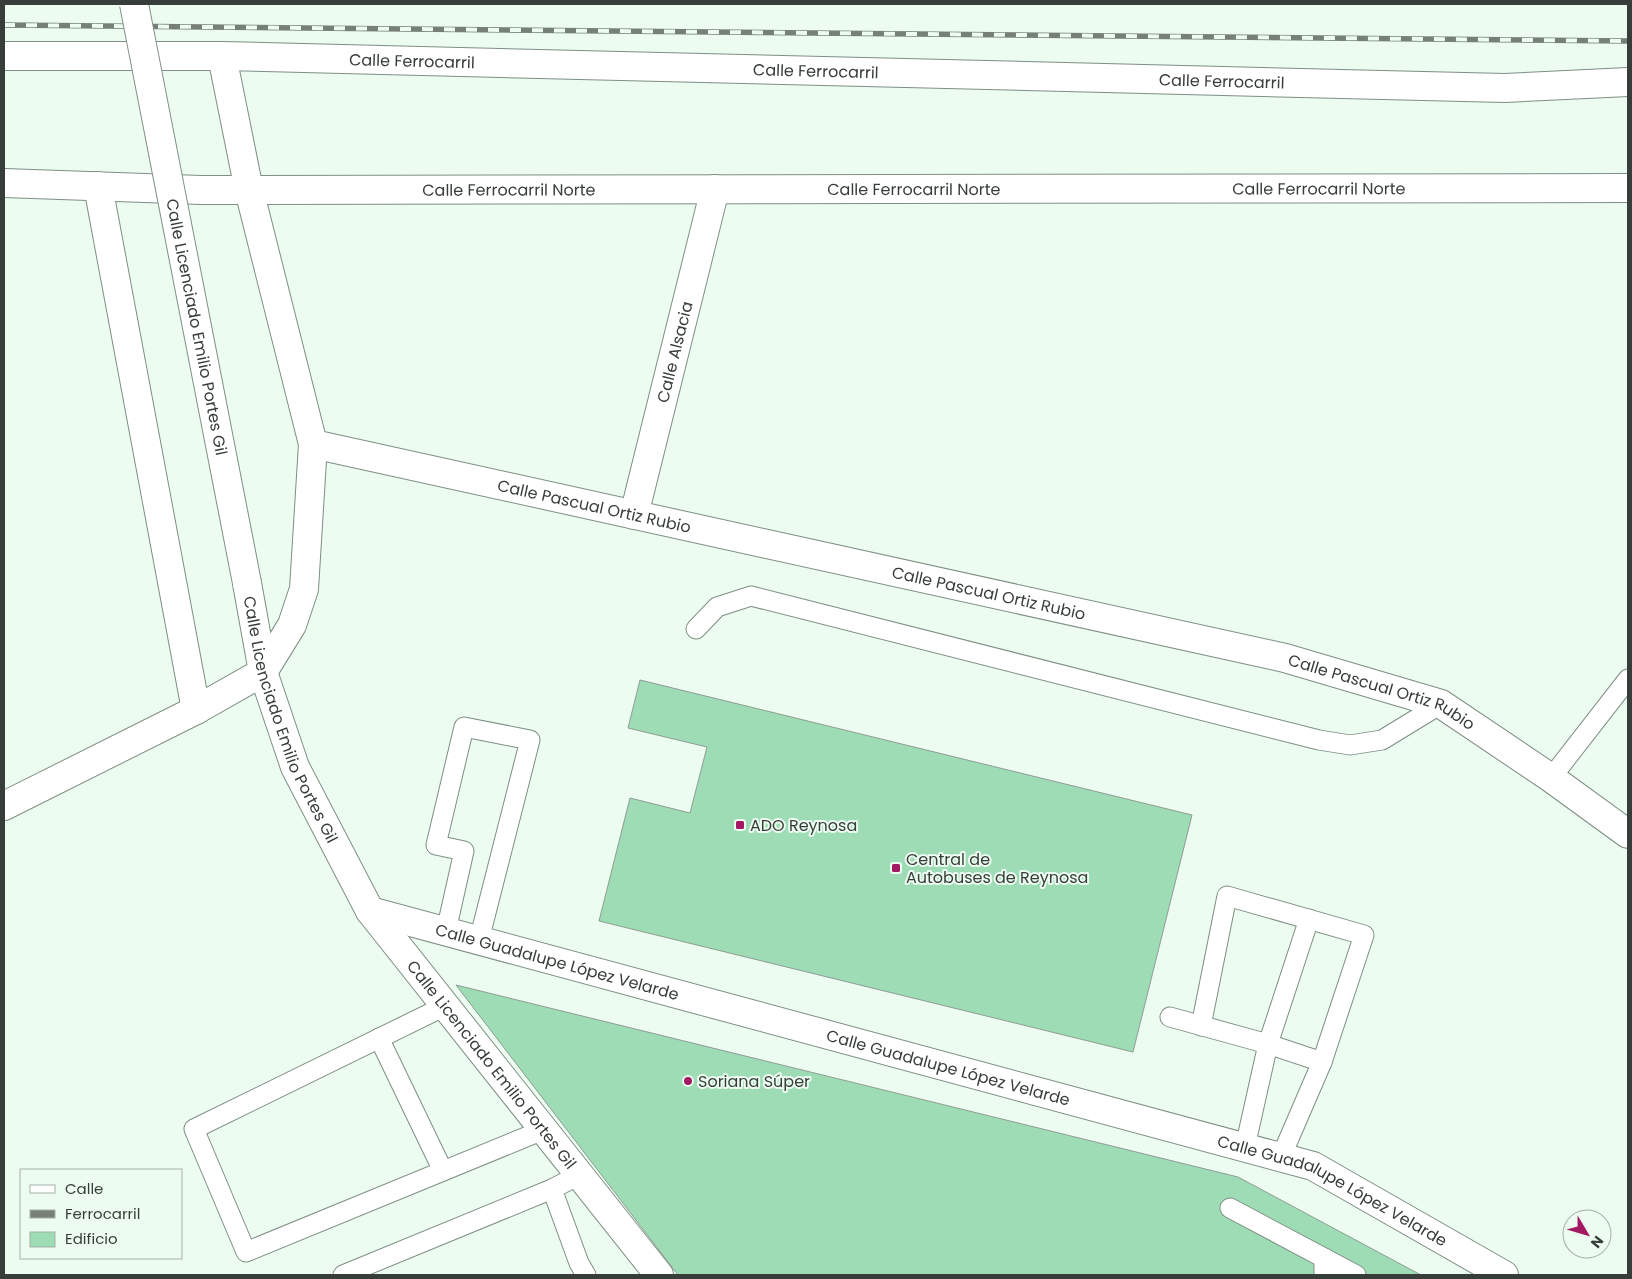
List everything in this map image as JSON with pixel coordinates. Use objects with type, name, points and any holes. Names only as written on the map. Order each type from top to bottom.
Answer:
[{"type":"street","name":"Calle Licenciado Emilio Portes Gil","points":[[134,4],[263,672],[294,767],[370,911],[659,1275]]},
{"type":"street","name":"Calle Ferrocarril","points":[[4,56],[222,56],[1505,88],[1628,82]]},
{"type":"street","points":[[4,806],[196,710],[263,672],[292,625],[304,589],[313,444],[249,190],[222,56]]},
{"type":"street","points":[[4,184],[98,186],[196,710]]},
{"type":"street","name":"Calle Ferrocarril Norte","points":[[98,186],[201,190],[1628,188]]},
{"type":"street","name":"Calle Alsacia","points":[[634,515],[715,189]]},
{"type":"street","name":"Calle Pascual Ortiz Rubio","points":[[313,444],[1285,658],[1441,704],[1551,778],[1628,834]]},
{"type":"street","name":"Calle Guadalupe López Velarde","points":[[370,911],[1313,1166],[1504,1275]]},
{"type":"lane","points":[[696,629],[717,607],[751,596],[1309,737],[1350,744],[1382,740],[1441,704]]},
{"type":"lane","points":[[1551,778],[1628,679]]},
{"type":"lane","points":[[446,931],[464,851],[436,846],[464,727],[530,740],[480,940]]},
{"type":"lane","points":[[1201,1026],[1227,896],[1364,934],[1322,1062],[1281,1157]]},
{"type":"lane","points":[[1245,1147],[1268,1044],[1309,919]]},
{"type":"lane","points":[[445,1006],[194,1129],[246,1252],[543,1130]]},
{"type":"lane","points":[[1170,1017],[1268,1044],[1322,1062]]},
{"type":"lane","points":[[379,1038],[443,1171]]},
{"type":"lane","points":[[343,1275],[579,1175]]},
{"type":"lane","points":[[552,1188],[579,1263],[586,1275]]},
{"type":"lane","points":[[1230,1208],[1324,1267],[1356,1275]]},
{"type":"building","name":"Central de Autobuses de Reynosa","points":[[640,680],[1192,815],[1133,1052],[599,921],[630,798],[690,813],[707,747],[628,728]]},
{"type":"building","name":"Soriana Súper","points":[[456,985],[1238,1177],[1421,1275],[678,1275]]},
{"type":"railway","points":[[4,25],[1628,41]]},
{"type":"place","name":"ADO Reynosa","points":[[740,825]]},
{"type":"place","name":"Central de Autobuses de Reynosa","points":[[896,868]]},
{"type":"place","name":"Soriana Súper","points":[[688,1081]]}]
